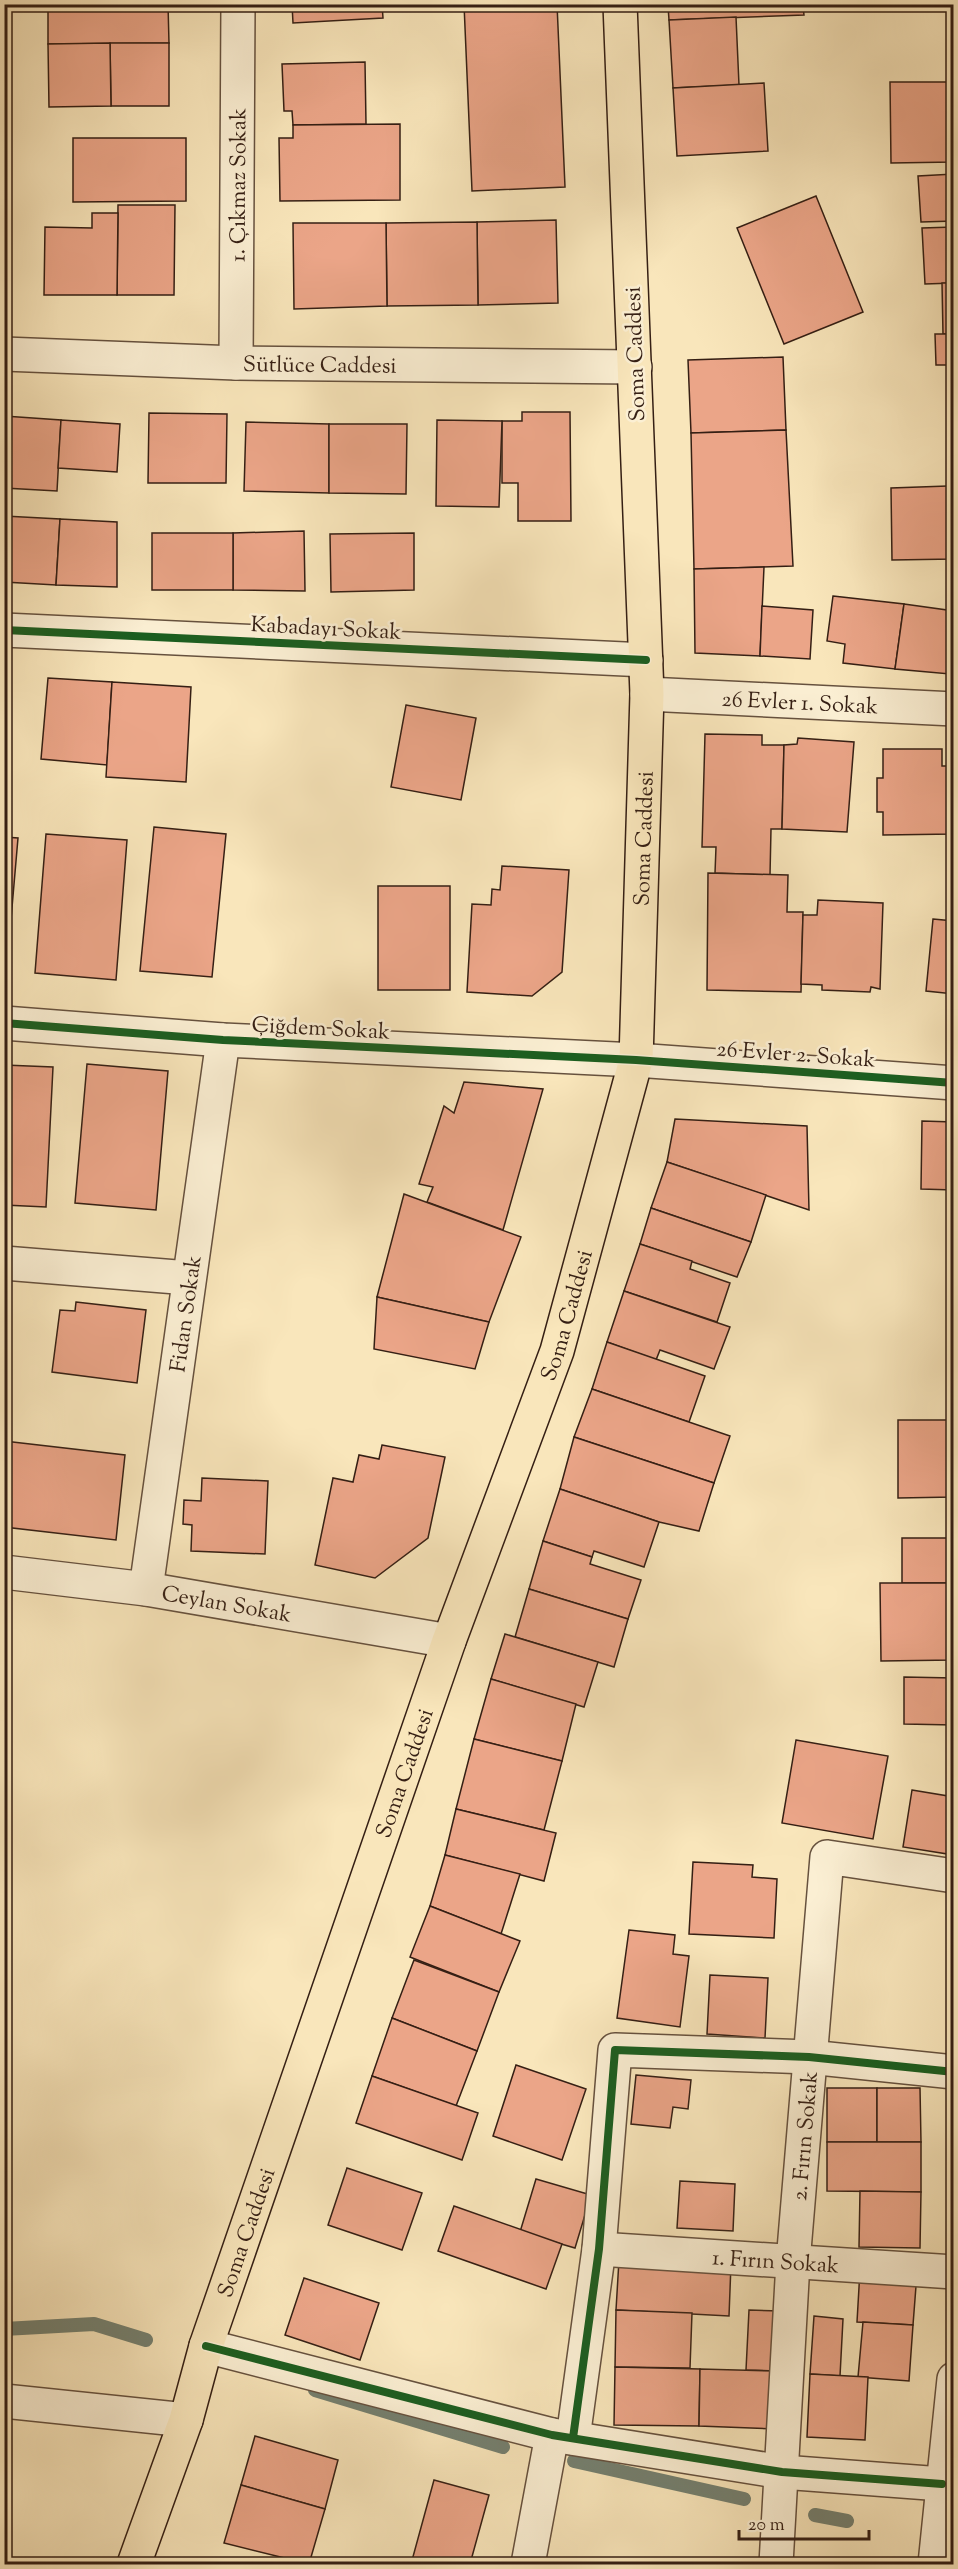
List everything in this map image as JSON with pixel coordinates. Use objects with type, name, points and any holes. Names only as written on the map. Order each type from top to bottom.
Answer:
[{"type":"main road","name":"Soma Caddesi","points":[[134,2565],[186,2420],[206,2346],[449,1641],[557,1351],[636,1060],[647,694],[620,4]]},
{"type":"street","name":"1. Çıkmaz Sokak","points":[[236,363],[238,4]]},
{"type":"street","name":"Sütlüce Caddesi","points":[[4,354],[236,363],[635,367]]},
{"type":"street","name":"Kabadayı Sokak","points":[[4,630],[646,660]]},
{"type":"street","name":"26 Evler 1. Sokak","points":[[647,694],[954,709]]},
{"type":"street","name":"Çiğdem Sokak","points":[[4,1023],[223,1040],[636,1060]]},
{"type":"street","name":"Fidan Sokak","points":[[146,1589],[223,1040]]},
{"type":"street","name":"26 Evler 2. Sokak","points":[[636,1060],[954,1083]]},
{"type":"street","points":[[4,1263],[189,1278]]},
{"type":"street","name":"Ceylan Sokak","points":[[4,1572],[146,1589],[449,1641]]},
{"type":"street","name":"2. Fırın Sokak","points":[[776,2565],[793,2262],[808,2057],[827,1857],[954,1876]]},
{"type":"street","points":[[528,2565],[562,2437],[599,2249],[615,2050],[808,2057],[954,2072]]},
{"type":"street","name":"1. Fırın Sokak","points":[[599,2249],[954,2272]]},
{"type":"street","points":[[206,2346],[562,2437],[782,2472],[942,2484]]},
{"type":"street","points":[[935,2565],[954,2379]]},
{"type":"street","points":[[4,2401],[186,2420]]},
{"type":"building","points":[[48,4],[168,4],[169,43],[48,44]]},
{"type":"building","points":[[292,4],[382,4],[383,18],[293,23]]},
{"type":"building","points":[[464,4],[557,4],[565,187],[472,191]]},
{"type":"building","points":[[660,4],[816,5],[803,6],[804,15],[669,20],[668,6]]},
{"type":"building","points":[[895,4],[954,4],[954,8],[895,10]]},
{"type":"building","points":[[736,17],[739,85],[673,88],[669,20]]},
{"type":"building","points":[[110,43],[169,43],[169,106],[111,106]]},
{"type":"building","points":[[110,43],[111,106],[49,107],[48,44]]},
{"type":"building","points":[[365,62],[366,124],[293,125],[292,111],[284,111],[282,64]]},
{"type":"building","points":[[890,82],[954,82],[954,162],[891,163]]},
{"type":"building","points":[[764,83],[768,151],[677,156],[673,88]]},
{"type":"building","points":[[400,124],[400,200],[280,201],[279,138],[293,138],[293,125]]},
{"type":"building","points":[[73,138],[186,138],[186,201],[73,202]]},
{"type":"building","points":[[954,174],[954,221],[921,222],[918,176]]},
{"type":"building","points":[[816,196],[863,312],[784,344],[737,228]]},
{"type":"building","points":[[118,205],[175,205],[174,295],[117,295]]},
{"type":"building","points":[[92,213],[118,213],[117,295],[44,295],[45,227],[92,228]]},
{"type":"building","points":[[556,220],[558,303],[478,305],[477,222]]},
{"type":"building","points":[[477,222],[478,305],[387,306],[386,223]]},
{"type":"building","points":[[293,223],[386,223],[387,306],[294,309]]},
{"type":"building","points":[[954,227],[954,283],[925,284],[922,228]]},
{"type":"building","points":[[942,283],[954,283],[954,334],[943,334]]},
{"type":"building","points":[[935,334],[954,334],[954,365],[936,365]]},
{"type":"building","points":[[783,357],[786,430],[691,433],[688,360]]},
{"type":"building","points":[[522,412],[570,412],[571,521],[518,521],[518,483],[502,483],[502,421],[522,421]]},
{"type":"building","points":[[149,413],[227,414],[226,483],[148,483]]},
{"type":"building","points":[[4,416],[61,420],[57,491],[4,488]]},
{"type":"building","points":[[61,420],[120,424],[117,472],[58,468]]},
{"type":"building","points":[[437,420],[502,421],[499,507],[436,506]]},
{"type":"building","points":[[246,422],[329,424],[329,493],[244,491]]},
{"type":"building","points":[[947,423],[954,423],[954,486],[948,486]]},
{"type":"building","points":[[329,424],[407,424],[406,494],[329,493]]},
{"type":"building","points":[[786,430],[793,566],[694,569],[691,433]]},
{"type":"building","points":[[954,486],[954,559],[892,560],[891,488]]},
{"type":"building","points":[[4,516],[60,519],[56,585],[4,582]]},
{"type":"building","points":[[60,519],[117,522],[117,587],[56,585]]},
{"type":"building","points":[[304,531],[305,591],[233,590],[233,533]]},
{"type":"building","points":[[152,533],[233,533],[233,590],[152,590]]},
{"type":"building","points":[[414,533],[414,590],[331,592],[330,534]]},
{"type":"building","points":[[764,567],[760,656],[695,653],[694,569]]},
{"type":"building","points":[[833,596],[904,604],[895,669],[843,663],[845,644],[827,641]]},
{"type":"building","points":[[904,604],[954,611],[950,674],[895,669]]},
{"type":"building","points":[[762,606],[813,610],[810,659],[760,656]]},
{"type":"building","points":[[4,678],[8,678],[4,724]]},
{"type":"building","points":[[48,678],[112,682],[107,765],[41,759]]},
{"type":"building","points":[[112,682],[191,687],[186,782],[106,777]]},
{"type":"building","points":[[406,705],[476,718],[461,800],[391,787]]},
{"type":"building","points":[[705,734],[762,735],[762,745],[784,745],[782,829],[771,829],[770,875],[715,873],[716,847],[702,847]]},
{"type":"building","points":[[798,738],[854,742],[847,832],[782,829],[784,745],[797,744]]},
{"type":"building","points":[[883,749],[942,749],[942,766],[954,766],[954,834],[883,835],[883,812],[877,812],[877,778],[883,778]]},
{"type":"building","points":[[154,827],[226,834],[212,977],[140,971]]},
{"type":"building","points":[[46,834],[127,840],[116,980],[35,973]]},
{"type":"building","points":[[4,837],[18,838],[6,977],[4,977]]},
{"type":"building","points":[[502,866],[569,870],[562,972],[532,996],[467,992],[472,904],[491,905],[492,889],[500,890]]},
{"type":"building","points":[[708,873],[788,875],[787,912],[803,912],[801,992],[707,990]]},
{"type":"building","points":[[378,886],[450,886],[450,990],[378,990]]},
{"type":"building","points":[[818,900],[883,903],[880,989],[871,987],[870,992],[822,990],[822,985],[801,984],[803,915],[817,915]]},
{"type":"building","points":[[933,919],[954,921],[954,994],[926,991]]},
{"type":"building","points":[[87,1064],[168,1071],[156,1210],[75,1203]]},
{"type":"building","points":[[4,1065],[53,1067],[46,1207],[4,1205]]},
{"type":"building","points":[[464,1082],[543,1089],[503,1230],[427,1202],[433,1187],[419,1184],[444,1106],[454,1113]]},
{"type":"building","points":[[675,1119],[807,1126],[809,1210],[667,1162]]},
{"type":"building","points":[[922,1121],[954,1122],[954,1190],[921,1189]]},
{"type":"building","points":[[667,1162],[766,1195],[751,1242],[651,1208]]},
{"type":"building","points":[[404,1194],[521,1237],[489,1322],[377,1297]]},
{"type":"building","points":[[651,1208],[751,1242],[737,1277],[640,1244]]},
{"type":"building","points":[[640,1244],[692,1261],[690,1269],[730,1283],[717,1322],[624,1291]]},
{"type":"building","points":[[624,1291],[730,1327],[714,1369],[660,1350],[656,1360],[607,1342]]},
{"type":"building","points":[[377,1297],[489,1322],[475,1369],[374,1349]]},
{"type":"building","points":[[76,1302],[146,1310],[137,1383],[52,1372],[60,1310],[75,1311]]},
{"type":"building","points":[[607,1342],[705,1376],[689,1422],[592,1389]]},
{"type":"building","points":[[592,1389],[730,1436],[714,1483],[574,1437]]},
{"type":"building","points":[[898,1420],[954,1420],[954,1497],[898,1498]]},
{"type":"building","points":[[574,1437],[714,1483],[699,1531],[659,1522],[560,1489]]},
{"type":"building","points":[[4,1441],[125,1455],[116,1540],[4,1527]]},
{"type":"building","points":[[382,1445],[445,1457],[428,1538],[375,1578],[315,1565],[333,1478],[353,1482],[359,1455],[379,1459]]},
{"type":"building","points":[[202,1478],[268,1481],[265,1554],[191,1551],[192,1525],[183,1524],[184,1500],[201,1501]]},
{"type":"building","points":[[560,1489],[659,1522],[644,1567],[594,1551],[592,1557],[543,1541]]},
{"type":"building","points":[[902,1538],[954,1538],[954,1583],[902,1583]]},
{"type":"building","points":[[543,1541],[592,1557],[590,1564],[641,1580],[628,1619],[529,1589]]},
{"type":"building","points":[[880,1583],[954,1583],[954,1660],[881,1661]]},
{"type":"building","points":[[529,1589],[628,1619],[614,1667],[515,1637]]},
{"type":"building","points":[[505,1634],[598,1662],[584,1707],[491,1679]]},
{"type":"building","points":[[904,1677],[954,1678],[954,1725],[904,1724]]},
{"type":"building","points":[[491,1679],[576,1704],[562,1761],[474,1739]]},
{"type":"building","points":[[474,1739],[562,1761],[544,1830],[456,1809]]},
{"type":"building","points":[[796,1740],[888,1756],[873,1839],[782,1823]]},
{"type":"building","points":[[912,1790],[954,1797],[954,1855],[903,1847]]},
{"type":"building","points":[[456,1809],[556,1833],[544,1881],[445,1855]]},
{"type":"building","points":[[445,1855],[520,1874],[501,1934],[430,1906]]},
{"type":"building","points":[[693,1862],[753,1865],[752,1877],[777,1879],[774,1938],[689,1934]]},
{"type":"building","points":[[430,1906],[520,1941],[499,1992],[410,1957]]},
{"type":"building","points":[[629,1930],[675,1935],[673,1954],[689,1956],[680,2027],[617,2018]]},
{"type":"building","points":[[414,1960],[499,1992],[477,2051],[392,2018]]},
{"type":"building","points":[[710,1975],[768,1978],[765,2038],[707,2034]]},
{"type":"building","points":[[392,2018],[477,2051],[456,2106],[372,2076]]},
{"type":"building","points":[[516,2065],[586,2089],[562,2160],[493,2136]]},
{"type":"building","points":[[636,2075],[691,2080],[688,2109],[673,2107],[670,2128],[631,2124]]},
{"type":"building","points":[[372,2076],[478,2113],[462,2160],[356,2123]]},
{"type":"building","points":[[827,2088],[877,2088],[877,2142],[827,2142]]},
{"type":"building","points":[[877,2088],[920,2088],[921,2142],[877,2142]]},
{"type":"building","points":[[827,2142],[921,2142],[921,2192],[827,2191]]},
{"type":"building","points":[[347,2168],[422,2193],[402,2250],[328,2225]]},
{"type":"building","points":[[536,2179],[591,2195],[575,2248],[520,2232]]},
{"type":"building","points":[[680,2181],[735,2184],[733,2231],[677,2228]]},
{"type":"building","points":[[860,2191],[921,2192],[920,2248],[859,2247]]},
{"type":"building","points":[[454,2206],[562,2244],[546,2289],[438,2251]]},
{"type":"building","points":[[619,2260],[731,2264],[729,2316],[616,2310]]},
{"type":"building","points":[[860,2270],[917,2273],[913,2325],[857,2322]]},
{"type":"building","points":[[304,2278],[379,2303],[360,2360],[285,2335]]},
{"type":"building","points":[[616,2310],[692,2313],[690,2368],[615,2367]]},
{"type":"building","points":[[749,2310],[780,2311],[776,2371],[746,2370]]},
{"type":"building","points":[[814,2316],[843,2319],[840,2376],[810,2374]]},
{"type":"building","points":[[863,2322],[913,2325],[909,2381],[858,2377]]},
{"type":"building","points":[[615,2367],[700,2369],[699,2426],[614,2425]]},
{"type":"building","points":[[700,2369],[776,2371],[775,2429],[699,2426]]},
{"type":"building","points":[[810,2374],[868,2377],[865,2440],[807,2437]]},
{"type":"building","points":[[255,2436],[338,2460],[325,2509],[241,2485]]},
{"type":"building","points":[[434,2480],[489,2495],[470,2564],[411,2564]]},
{"type":"building","points":[[241,2485],[325,2509],[309,2564],[224,2543]]},
{"type":"waterway","points":[[4,2329],[94,2324],[146,2340]]},
{"type":"waterway","points":[[315,2390],[503,2447]]},
{"type":"waterway","points":[[574,2461],[744,2499]]},
{"type":"waterway","points":[[815,2515],[847,2521]]},
{"type":"cycle path","points":[[4,630],[646,660]]},
{"type":"cycle path","points":[[4,1023],[223,1040],[636,1060],[954,1083]]},
{"type":"cycle path","points":[[573,2438],[599,2249],[615,2050],[809,2057],[954,2072]]},
{"type":"cycle path","points":[[206,2346],[552,2435],[782,2472],[942,2484]]}]
